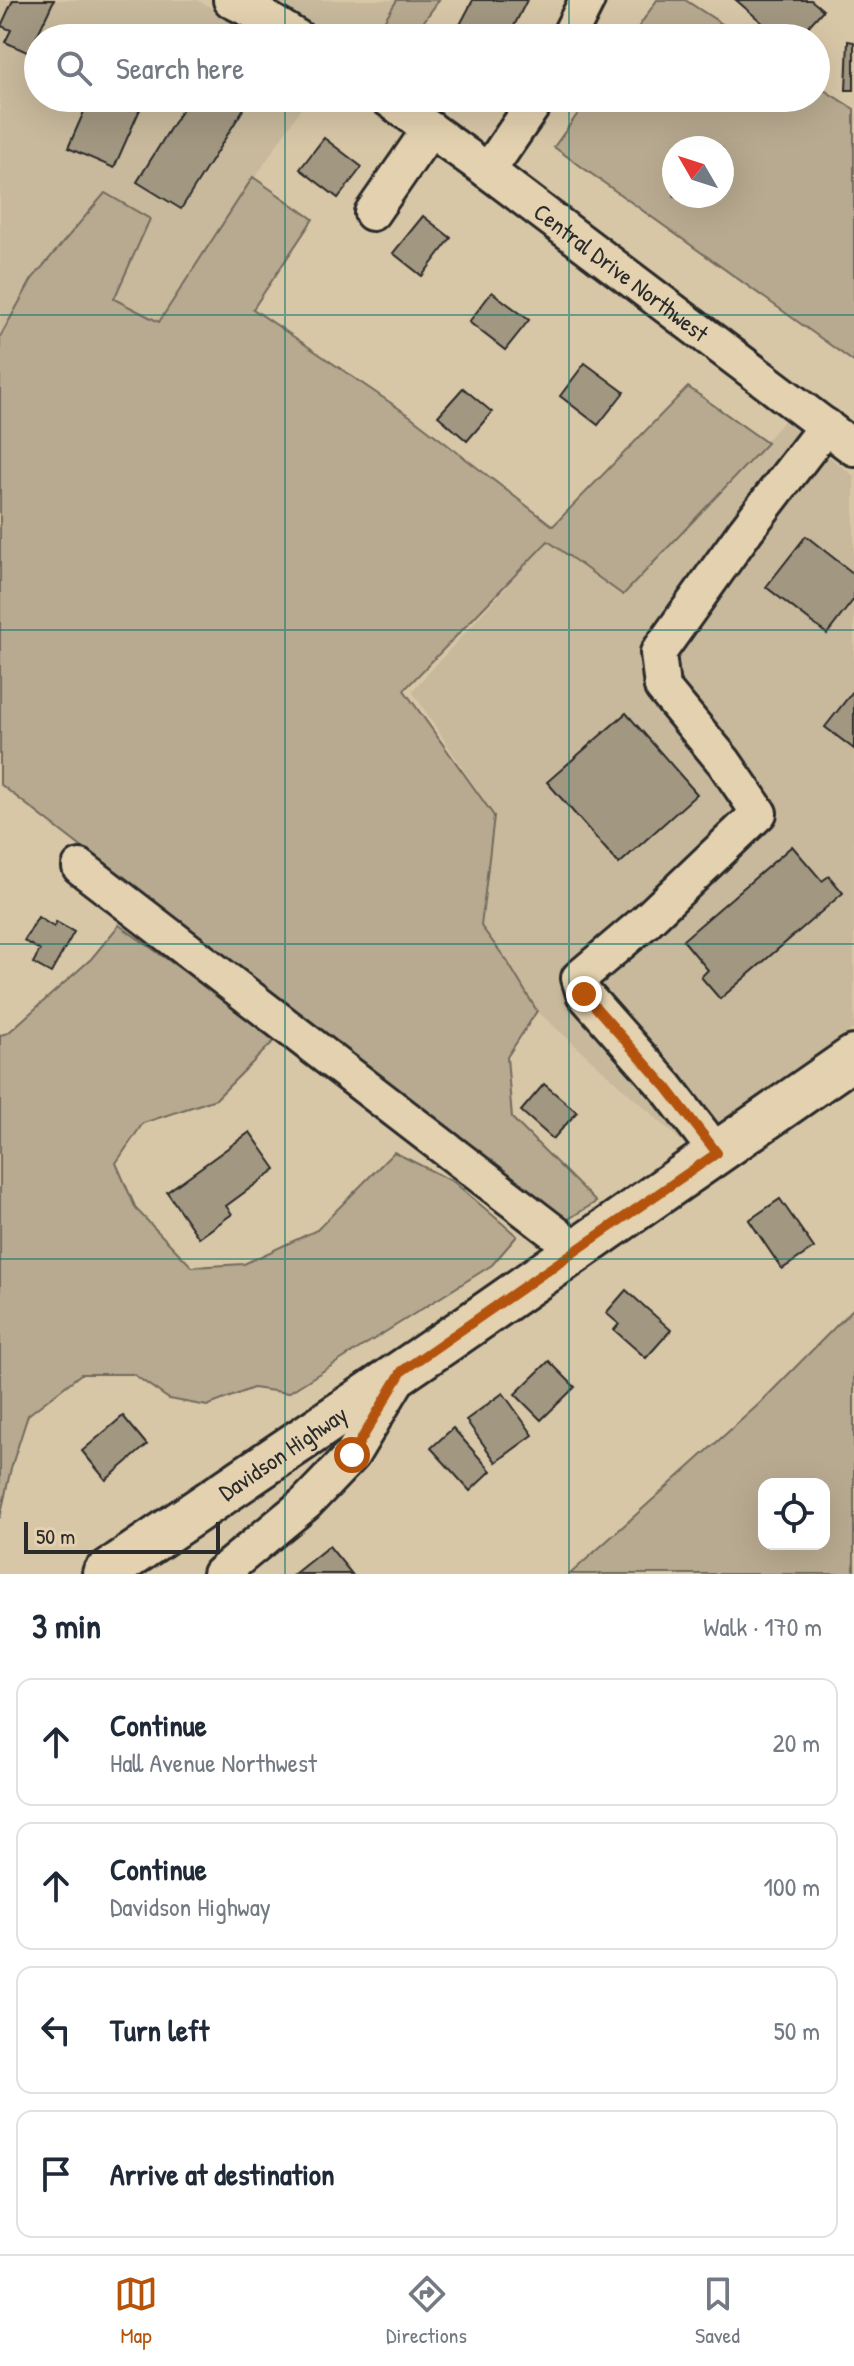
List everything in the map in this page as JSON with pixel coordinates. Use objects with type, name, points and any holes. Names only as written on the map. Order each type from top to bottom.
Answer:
[{"type":"main road","name":"Davidson Highway","points":[[104,1574],[854,1057]]},
{"type":"street","points":[[231,0],[275,24]]},
{"type":"street","points":[[575,24],[587,0]]},
{"type":"street","name":"Central Drive Northwest","points":[[406,112],[854,448]]},
{"type":"street","points":[[488,171],[528,112]]},
{"type":"street","points":[[372,213],[430,129]]},
{"type":"street","points":[[717,1153],[667,1088],[584,994],[579,978],[645,922],[759,813],[724,762],[662,687],[658,653],[746,530],[826,426]]},
{"type":"street","points":[[80,867],[577,1250]]},
{"type":"street","points":[[220,1574],[306,1503],[352,1455],[402,1371]]},
{"type":"shaded area","points":[[0,0],[197,0],[241,24],[24,24],[24,112],[299,112],[159,322],[114,299],[150,219],[32,279],[0,337]]},
{"type":"shaded area","points":[[268,0],[397,0],[381,24],[308,24]]},
{"type":"shaded area","points":[[397,0],[439,0],[422,24],[387,24],[384,21]]},
{"type":"shaded area","points":[[657,0],[685,0],[722,24],[641,24]]},
{"type":"shaded area","points":[[830,94],[854,109],[854,362],[554,147],[579,112],[830,112]]},
{"type":"shaded area","points":[[253,177],[313,219],[253,309],[410,416],[553,526],[688,387],[767,443],[623,595],[548,541],[404,690],[494,816],[481,926],[507,961],[537,1011],[507,1057],[512,1118],[596,1202],[565,1221],[0,784],[0,337],[32,279],[105,193],[150,219],[114,299],[159,322]]},
{"type":"shaded area","points":[[784,421],[854,476],[854,1028],[687,1146],[537,1011],[507,961],[481,926],[494,816],[412,691],[549,540],[622,594]]},
{"type":"shaded area","points":[[119,925],[277,1038],[216,1099],[143,1123],[116,1163],[136,1209],[192,1267],[244,1264],[317,1230],[394,1152],[454,1182],[517,1236],[492,1265],[288,1393],[253,1388],[207,1406],[169,1399],[133,1374],[81,1374],[28,1415],[11,1468],[0,1518],[0,1035],[8,1033],[91,959]]},
{"type":"shaded area","points":[[854,1308],[854,1574],[570,1574],[758,1405]]},
{"type":"building","points":[[13,0],[54,0],[43,24],[24,24],[24,51],[5,42],[11,30],[1,26]]},
{"type":"building","points":[[473,0],[527,0],[515,24],[460,24]]},
{"type":"building","points":[[736,0],[811,0],[823,10],[810,24],[764,24]]},
{"type":"building","points":[[848,41],[854,42],[854,90],[846,90]]},
{"type":"building","points":[[84,112],[139,112],[114,168],[68,148]]},
{"type":"building","points":[[180,112],[242,112],[181,209],[137,182]]},
{"type":"building","points":[[324,138],[362,167],[338,198],[300,169]]},
{"type":"building","points":[[423,216],[451,238],[422,276],[393,253]]},
{"type":"building","points":[[492,292],[529,320],[505,350],[469,322]]},
{"type":"building","points":[[585,363],[624,392],[598,425],[560,396]]},
{"type":"building","points":[[463,388],[492,412],[467,441],[438,416]]},
{"type":"building","points":[[806,536],[854,574],[854,599],[827,634],[766,587]]},
{"type":"building","points":[[854,690],[854,749],[825,727]]},
{"type":"building","points":[[626,713],[697,794],[619,864],[547,782]]},
{"type":"building","points":[[792,846],[822,881],[829,876],[843,893],[720,999],[701,977],[708,970],[683,940]]},
{"type":"building","points":[[38,917],[54,927],[56,922],[74,932],[51,973],[33,963],[40,950],[24,941]]},
{"type":"building","points":[[544,1084],[577,1112],[553,1139],[521,1111]]},
{"type":"building","points":[[250,1132],[276,1169],[226,1206],[232,1214],[199,1238],[167,1192]]},
{"type":"building","points":[[780,1199],[814,1248],[782,1269],[749,1220]]},
{"type":"building","points":[[626,1290],[671,1330],[646,1358],[614,1330],[619,1324],[606,1313]]},
{"type":"building","points":[[549,1361],[575,1387],[541,1420],[515,1394]]},
{"type":"building","points":[[503,1393],[533,1435],[496,1462],[466,1420]]},
{"type":"building","points":[[123,1416],[147,1445],[106,1480],[82,1451]]},
{"type":"building","points":[[453,1428],[491,1471],[470,1491],[431,1448]]},
{"type":"building","points":[[329,1546],[352,1574],[294,1574]]},
{"type":"route","points":[[352,1455],[402,1371],[717,1153],[667,1088],[584,994]]}]
